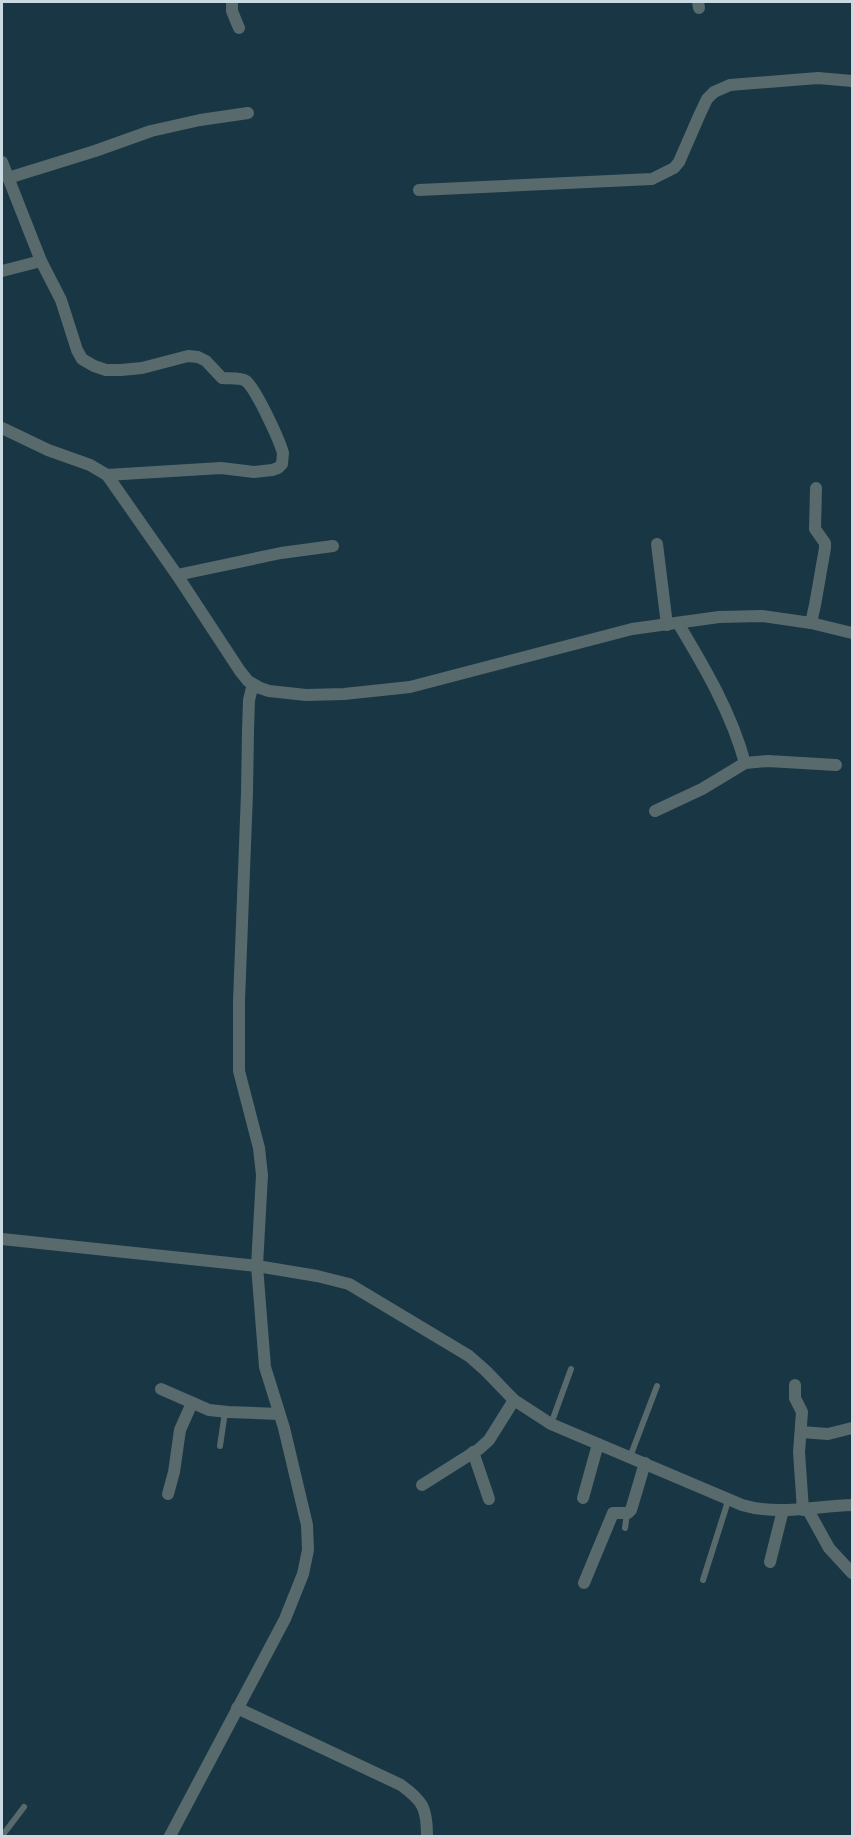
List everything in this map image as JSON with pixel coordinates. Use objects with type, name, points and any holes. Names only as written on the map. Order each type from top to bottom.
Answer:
[{"type":"street","points":[[232,2],[232,11],[239,28]]},
{"type":"street","points":[[419,190],[652,179],[674,168],[679,162],[707,99],[714,92],[730,86],[818,78],[852,81]]},
{"type":"street","points":[[8,178],[95,151],[151,130],[248,113]]},
{"type":"street","points":[[2,162],[41,261],[61,300],[76,350],[82,358],[106,370],[142,368],[188,356],[202,358],[222,378],[242,379],[248,384],[256,395],[283,453],[282,464],[272,470],[254,472],[221,468],[107,475]]},
{"type":"street","points":[[2,271],[41,261]]},
{"type":"street","points":[[2,428],[48,450],[90,465],[107,475],[240,671],[253,684],[280,694],[306,695],[410,687],[632,629],[719,617],[762,616],[811,623],[852,633]]},
{"type":"street","points":[[811,623],[825,548],[825,543],[815,529],[816,488]]},
{"type":"street","points":[[657,544],[672,624],[694,650],[724,705],[745,763]]},
{"type":"street","points":[[177,575],[281,553],[333,546]]},
{"type":"street","points":[[170,1836],[285,1618],[303,1574],[308,1550],[307,1525],[265,1367],[257,1266],[262,1175],[259,1148],[239,1071],[249,708],[253,684]]},
{"type":"street","points":[[655,811],[702,789],[745,763],[768,761],[836,765]]},
{"type":"street","points":[[2,1239],[257,1266],[349,1284],[469,1356],[514,1400],[551,1424],[756,1509],[806,1510],[852,1505]]},
{"type":"street","points":[[795,1385],[795,1398],[802,1412],[799,1452],[806,1510],[829,1548],[852,1574]]},
{"type":"street","points":[[161,1389],[209,1410],[279,1413]]},
{"type":"street","points":[[422,1485],[489,1440],[514,1400]]},
{"type":"street","points":[[168,1494],[174,1472],[180,1430],[192,1403]]},
{"type":"street","points":[[801,1432],[828,1434],[852,1428]]},
{"type":"street","points":[[583,1498],[598,1444]]},
{"type":"street","points":[[473,1452],[489,1499]]},
{"type":"street","points":[[584,1583],[613,1513],[628,1513],[631,1510],[645,1463]]},
{"type":"street","points":[[770,1562],[783,1510]]},
{"type":"street","points":[[237,1708],[400,1785],[418,1798],[424,1807],[427,1836]]},
{"type":"lane","points":[[551,1424],[571,1369]]},
{"type":"lane","points":[[630,1457],[657,1386]]},
{"type":"lane","points":[[220,1446],[225,1412]]},
{"type":"lane","points":[[703,1580],[729,1498]]},
{"type":"lane","points":[[625,1528],[628,1513]]},
{"type":"lane","points":[[2,1836],[24,1807]]}]
